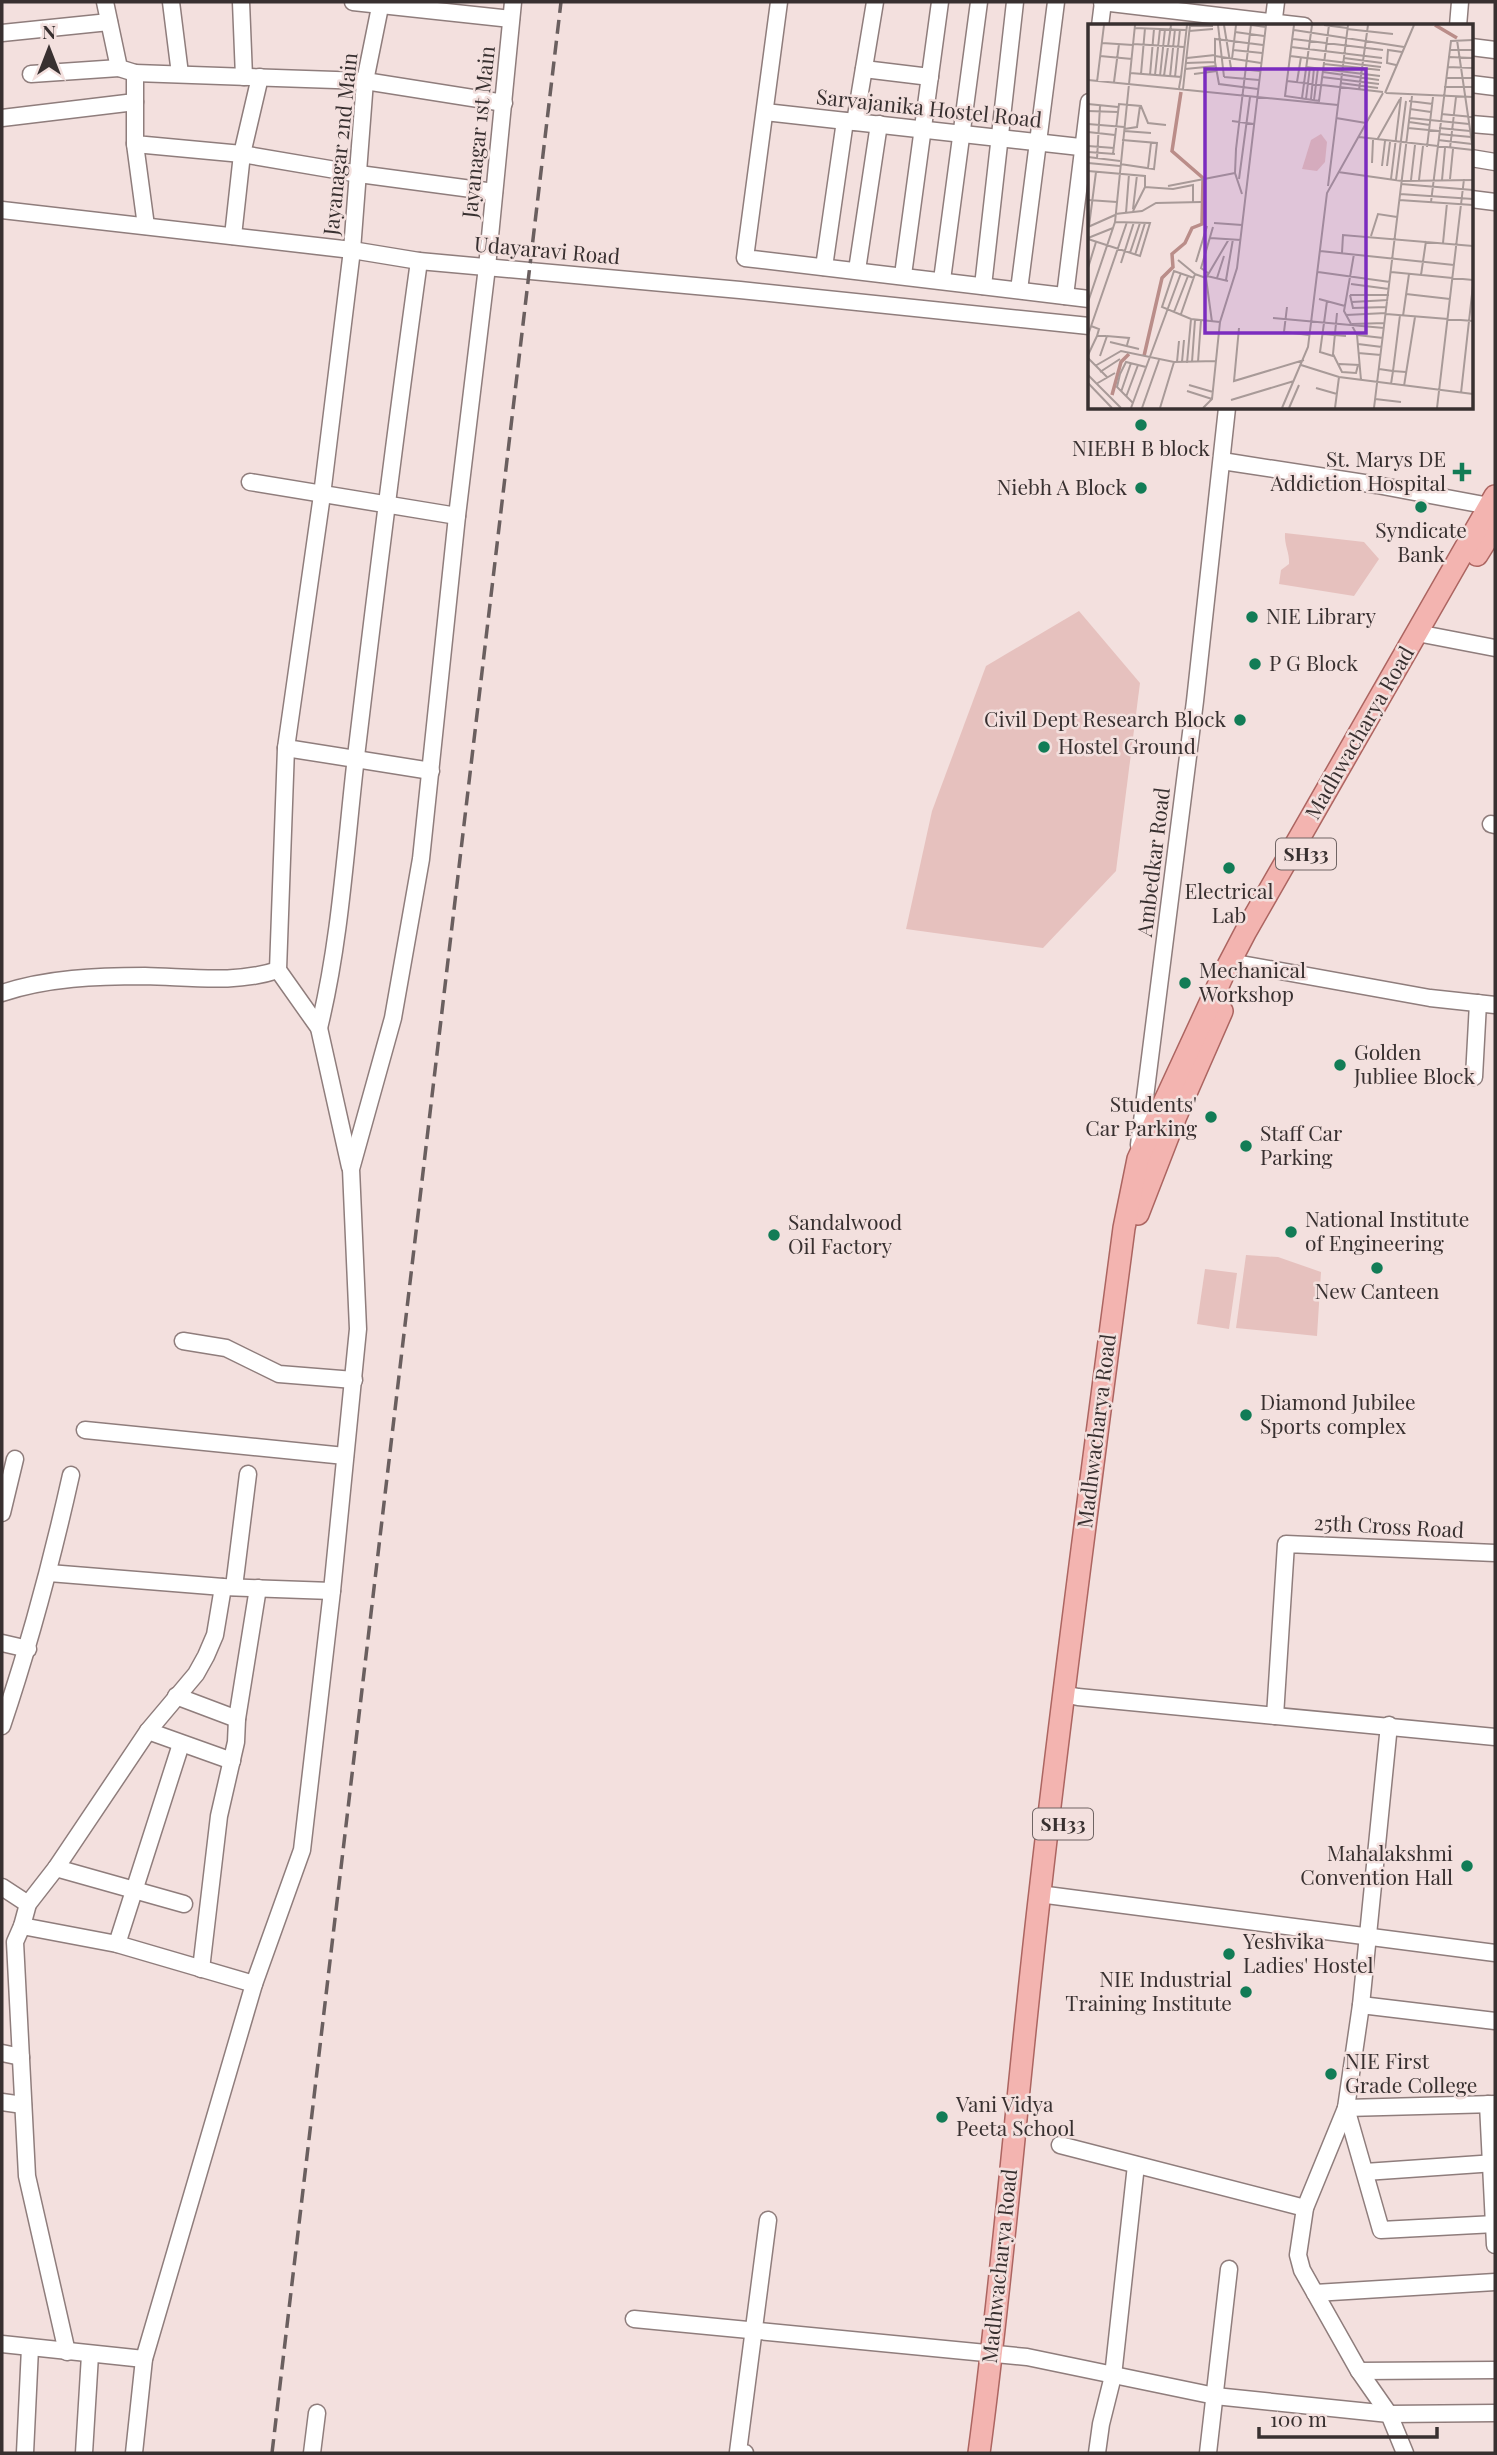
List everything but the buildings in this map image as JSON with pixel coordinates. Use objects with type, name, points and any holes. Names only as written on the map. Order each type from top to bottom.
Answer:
[{"type":"main road","name":"SH33","points":[[1143,1196],[1236,964],[1494,509]]},
{"type":"main road","name":"Madhwacharya Road","points":[[993,2453],[999,2354],[1047,1895],[1124,1228],[1138,1159],[1236,964]]},
{"type":"main road","name":"Madhwacharya Road","points":[[1071,1696],[1132,1245],[1143,1196]]},
{"type":"main road","name":"Madhwacharya Road","points":[[979,2453],[999,2354]]},
{"type":"street","points":[[105,2],[135,102],[135,144],[146,226]]},
{"type":"street","points":[[171,2],[180,74]]},
{"type":"street","points":[[233,236],[252,77],[241,2]]},
{"type":"street","points":[[353,2],[511,19]]},
{"type":"street","name":"Jayanagar 1st Main","points":[[351,1169],[393,1018],[421,859],[457,516],[487,267],[513,2]]},
{"type":"street","points":[[779,2],[745,258],[1088,299]]},
{"type":"street","points":[[824,267],[875,2]]},
{"type":"street","points":[[904,275],[940,2]]},
{"type":"street","points":[[942,280],[979,2]]},
{"type":"street","points":[[983,286],[1015,2]]},
{"type":"street","points":[[1019,290],[1056,2]]},
{"type":"street","points":[[1100,24],[1103,2],[1273,24],[1276,2]]},
{"type":"street","points":[[1458,24],[1460,2]]},
{"type":"street","name":"Jayanagar 2nd Main","points":[[278,970],[286,748],[322,495],[352,250],[365,82],[381,3]]},
{"type":"street","points":[[2,33],[109,22]]},
{"type":"street","points":[[1472,47],[1495,50]]},
{"type":"street","points":[[864,69],[930,76]]},
{"type":"street","points":[[31,74],[127,70],[365,82],[504,103]]},
{"type":"street","points":[[1472,84],[1495,87]]},
{"type":"street","points":[[2,118],[135,102]]},
{"type":"street","name":"Sarvajanika Hostel Road","points":[[765,112],[1086,148]]},
{"type":"street","points":[[1065,296],[1088,117]]},
{"type":"street","points":[[857,270],[879,124]]},
{"type":"street","points":[[1472,124],[1495,127]]},
{"type":"street","points":[[135,144],[242,154],[359,174],[494,192]]},
{"type":"street","points":[[1472,158],[1495,162]]},
{"type":"street","points":[[1472,199],[1495,202]]},
{"type":"street","name":"Udayaravi Road","points":[[2,210],[352,250],[419,261],[740,290],[1088,326]]},
{"type":"street","points":[[319,1028],[331,979],[386,505],[419,261]]},
{"type":"street","name":"Ambedkar Road","points":[[1143,1196],[1138,1159],[1227,410]]},
{"type":"street","points":[[1222,461],[1494,509]]},
{"type":"street","points":[[250,482],[457,516]]},
{"type":"street","points":[[1423,634],[1495,648]]},
{"type":"street","points":[[286,748],[431,771]]},
{"type":"street","points":[[1236,964],[1432,998],[1495,1005]]},
{"type":"street","points":[[2,993],[25,985],[87,977],[226,979],[260,976],[278,970],[319,1028],[351,1169],[358,1329],[332,1591],[302,1850],[254,1984],[144,2359],[134,2453]]},
{"type":"street","points":[[1474,1077],[1478,1003]]},
{"type":"street","points":[[183,1341],[226,1348],[279,1374],[354,1380]]},
{"type":"street","points":[[85,1430],[345,1456]]},
{"type":"street","points":[[2,1513],[15,1458]]},
{"type":"street","points":[[66,2352],[27,2176],[21,2057],[10,1992],[8,1940],[22,1926],[28,1904],[56,1868],[148,1731],[196,1674],[206,1656],[229,1587],[248,1474]]},
{"type":"street","points":[[2,1726],[28,1649],[49,1573],[71,1475]]},
{"type":"street","name":"25th Cross Road","points":[[1275,1716],[1286,1544],[1495,1553]]},
{"type":"street","points":[[49,1573],[229,1587],[332,1591]]},
{"type":"street","points":[[201,1969],[219,1816],[236,1742],[237,1719],[258,1588]]},
{"type":"street","points":[[2,1643],[28,1649]]},
{"type":"street","points":[[176,1696],[237,1719]]},
{"type":"street","points":[[1071,1696],[1495,1737]]},
{"type":"street","points":[[1389,1725],[1361,2004],[1346,2108],[1305,2208],[1298,2255],[1302,2270],[1359,2371],[1389,2414],[1405,2453]]},
{"type":"street","points":[[148,1731],[232,1761]]},
{"type":"street","points":[[117,1944],[181,1744]]},
{"type":"street","points":[[56,1868],[184,1904]]},
{"type":"street","points":[[2,1887],[28,1904]]},
{"type":"street","points":[[1047,1895],[1495,1953]]},
{"type":"street","points":[[22,1926],[117,1944],[254,1984]]},
{"type":"street","points":[[1361,2004],[1495,2021]]},
{"type":"street","points":[[2,2053],[21,2057]]},
{"type":"street","points":[[2,2102],[23,2105]]},
{"type":"street","points":[[1346,2108],[1492,2104],[1495,2245]]},
{"type":"street","points":[[1346,2108],[1381,2230],[1495,2224]]},
{"type":"street","points":[[1059,2145],[1305,2208]]},
{"type":"street","points":[[1365,2172],[1493,2163]]},
{"type":"street","points":[[1097,2453],[1113,2376],[1136,2165]]},
{"type":"street","points":[[745,2453],[738,2452],[768,2220]]},
{"type":"street","points":[[1208,2453],[1229,2269]]},
{"type":"street","points":[[1315,2292],[1495,2282]]},
{"type":"street","points":[[634,2319],[999,2354],[1215,2396],[1389,2414],[1495,2413]]},
{"type":"street","points":[[2,2344],[144,2359]]},
{"type":"street","points":[[25,2453],[30,2348]]},
{"type":"street","points":[[84,2453],[90,2355]]},
{"type":"street","points":[[1359,2371],[1495,2370]]},
{"type":"street","points":[[312,2453],[317,2413]]},
{"type":"shaded area","points":[[1285,533],[1364,542],[1379,559],[1354,596],[1279,584],[1281,570],[1289,564]]},
{"type":"shaded area","name":"Hostel Ground","points":[[1079,611],[1140,683],[1116,871],[1043,948],[906,929],[932,811],[986,666]]},
{"type":"shaded area","points":[[1246,1255],[1278,1257],[1321,1272],[1317,1336],[1236,1328]]},
{"type":"shaded area","points":[[1205,1269],[1237,1273],[1229,1329],[1197,1324]]},
{"type":"railway","points":[[272,2453],[561,2]]},
{"type":"place","name":"NIEBH B block","points":[[1141,425]]},
{"type":"place","name":"St. Marys DE Addiction Hospital","points":[[1462,472]]},
{"type":"place","name":"Niebh A Block","points":[[1141,488]]},
{"type":"place","name":"Syndicate Bank","points":[[1421,507]]},
{"type":"place","name":"NIE Library","points":[[1252,617]]},
{"type":"place","name":"P G Block","points":[[1255,664]]},
{"type":"place","name":"Civil Dept Research Block","points":[[1240,720]]},
{"type":"place","name":"Hostel Ground","points":[[1044,747]]},
{"type":"place","name":"Electrical Lab","points":[[1229,868]]},
{"type":"place","name":"Mechanical Workshop","points":[[1185,983]]},
{"type":"place","name":"Golden Jubliee Block","points":[[1340,1065]]},
{"type":"place","name":"Students' Car Parking","points":[[1211,1117]]},
{"type":"place","name":"Staff Car Parking","points":[[1246,1146]]},
{"type":"place","name":"National Institute of Engineering","points":[[1291,1232]]},
{"type":"place","name":"Sandalwood Oil Factory","points":[[774,1235]]},
{"type":"place","name":"New Canteen","points":[[1377,1268]]},
{"type":"place","name":"Diamond Jubilee Sports complex","points":[[1246,1415]]},
{"type":"place","name":"Mahalakshmi Convention Hall","points":[[1467,1866]]},
{"type":"place","name":"Yeshvika Ladies' Hostel","points":[[1229,1954]]},
{"type":"place","name":"NIE Industrial Training Institute","points":[[1246,1992]]},
{"type":"place","name":"NIE First Grade College","points":[[1331,2074]]},
{"type":"place","name":"Vani Vidya Peeta School","points":[[942,2117]]}]
